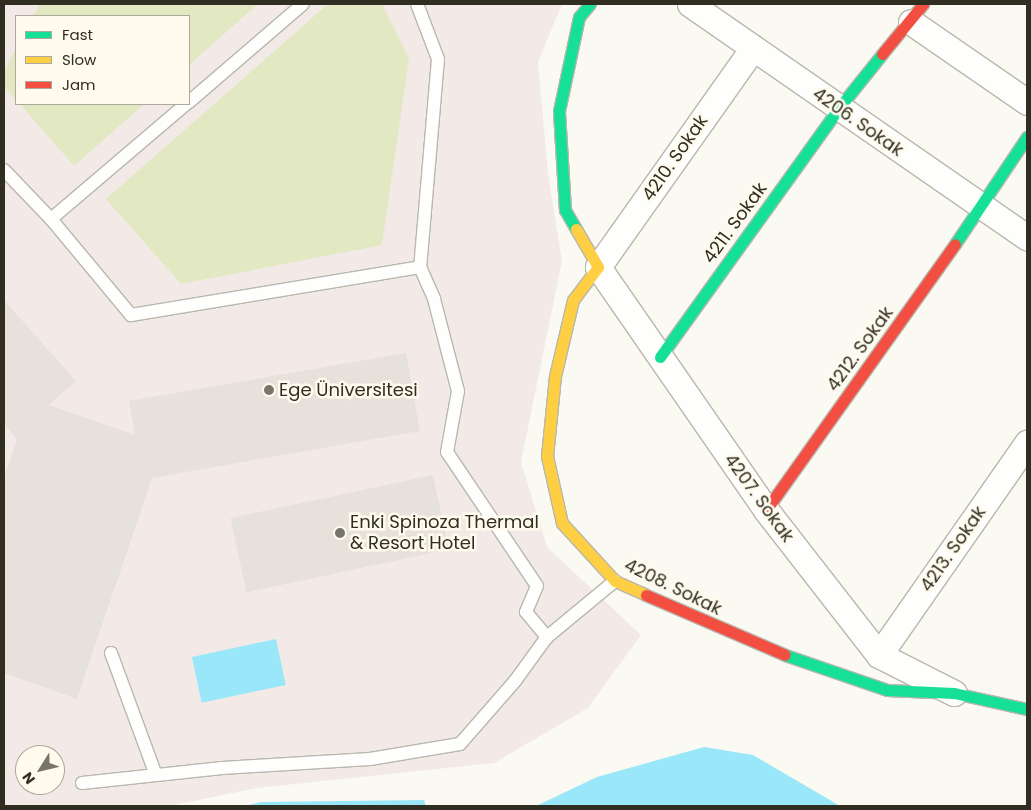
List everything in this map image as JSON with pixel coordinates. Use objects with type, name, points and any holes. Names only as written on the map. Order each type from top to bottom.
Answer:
[{"type":"street","points":[[590,4],[579,16],[559,111],[565,210],[598,267]]},
{"type":"street","name":"4206. Sokak","points":[[690,4],[838,109],[1027,237]]},
{"type":"street","points":[[917,13],[1027,102]]},
{"type":"street","name":"4211. Sokak","points":[[660,357],[838,109],[917,13]]},
{"type":"street","name":"4210. Sokak","points":[[598,267],[753,48]]},
{"type":"street","name":"4212. Sokak","points":[[766,510],[982,208],[1027,136]]},
{"type":"street","name":"4207. Sokak","points":[[598,267],[766,510],[879,655],[954,693]]},
{"type":"street","name":"4208. Sokak","points":[[598,267],[573,300],[555,376],[547,456],[562,523],[615,581],[769,650],[888,690],[954,693],[1027,709]]},
{"type":"street","name":"4213. Sokak","points":[[879,655],[1027,442]]},
{"type":"lane","points":[[190,100],[303,4]]},
{"type":"lane","points":[[417,4],[438,59],[420,267],[434,299],[458,391],[447,452],[537,586],[526,612],[548,637]]},
{"type":"lane","points":[[51,220],[185,105]]},
{"type":"lane","points":[[4,170],[51,220],[131,315],[420,267]]},
{"type":"lane","points":[[82,782],[370,759],[460,744],[515,681],[548,637],[615,581]]},
{"type":"lane","points":[[111,653],[156,775]]},
{"type":"shaded area","name":"Ege Üniversitesi","points":[[4,4],[562,4],[538,62],[548,174],[562,261],[521,462],[547,547],[641,635],[588,708],[494,763],[257,788],[169,806],[4,806]]},
{"type":"green space","points":[[40,4],[258,4],[190,64],[190,15],[34,15]]},
{"type":"green space","points":[[328,4],[382,4],[409,58],[382,245],[181,284],[106,199]]},
{"type":"green space","points":[[15,50],[15,99],[4,86],[4,72]]},
{"type":"green space","points":[[21,105],[143,105],[74,166]]},
{"type":"water","points":[[276,639],[286,685],[202,703],[192,657]]},
{"type":"water","points":[[704,747],[753,755],[840,806],[536,806],[597,777]]},
{"type":"water","points":[[424,800],[426,806],[245,806],[261,802]]},
{"type":"building","points":[[4,300],[76,381],[49,405],[135,435],[129,401],[406,353],[420,431],[152,478],[77,699],[4,673],[4,478],[17,439],[4,424]]},
{"type":"building","name":"Enki Spinoza Thermal & Resort Hotel","points":[[433,475],[449,549],[246,592],[231,518]]},
{"type":"traffic: fast","points":[[576,229],[565,210],[559,111],[579,17],[590,4]]},
{"type":"traffic: fast","points":[[660,357],[838,109],[882,54]]},
{"type":"traffic: fast","points":[[955,244],[1027,137]]},
{"type":"traffic: fast","points":[[785,655],[887,690],[954,693],[1027,709]]},
{"type":"traffic: slow","points":[[576,229],[598,267],[573,300],[555,376],[547,456],[562,523],[615,581],[646,595]]},
{"type":"traffic: jam","points":[[882,54],[923,4]]},
{"type":"traffic: jam","points":[[766,510],[955,244]]},
{"type":"traffic: jam","points":[[646,595],[785,655]]},
{"type":"place","name":"Ege Üniversitesi","points":[[269,390]]},
{"type":"place","name":"Enki Spinoza Thermal & Resort Hotel","points":[[340,533]]}]
